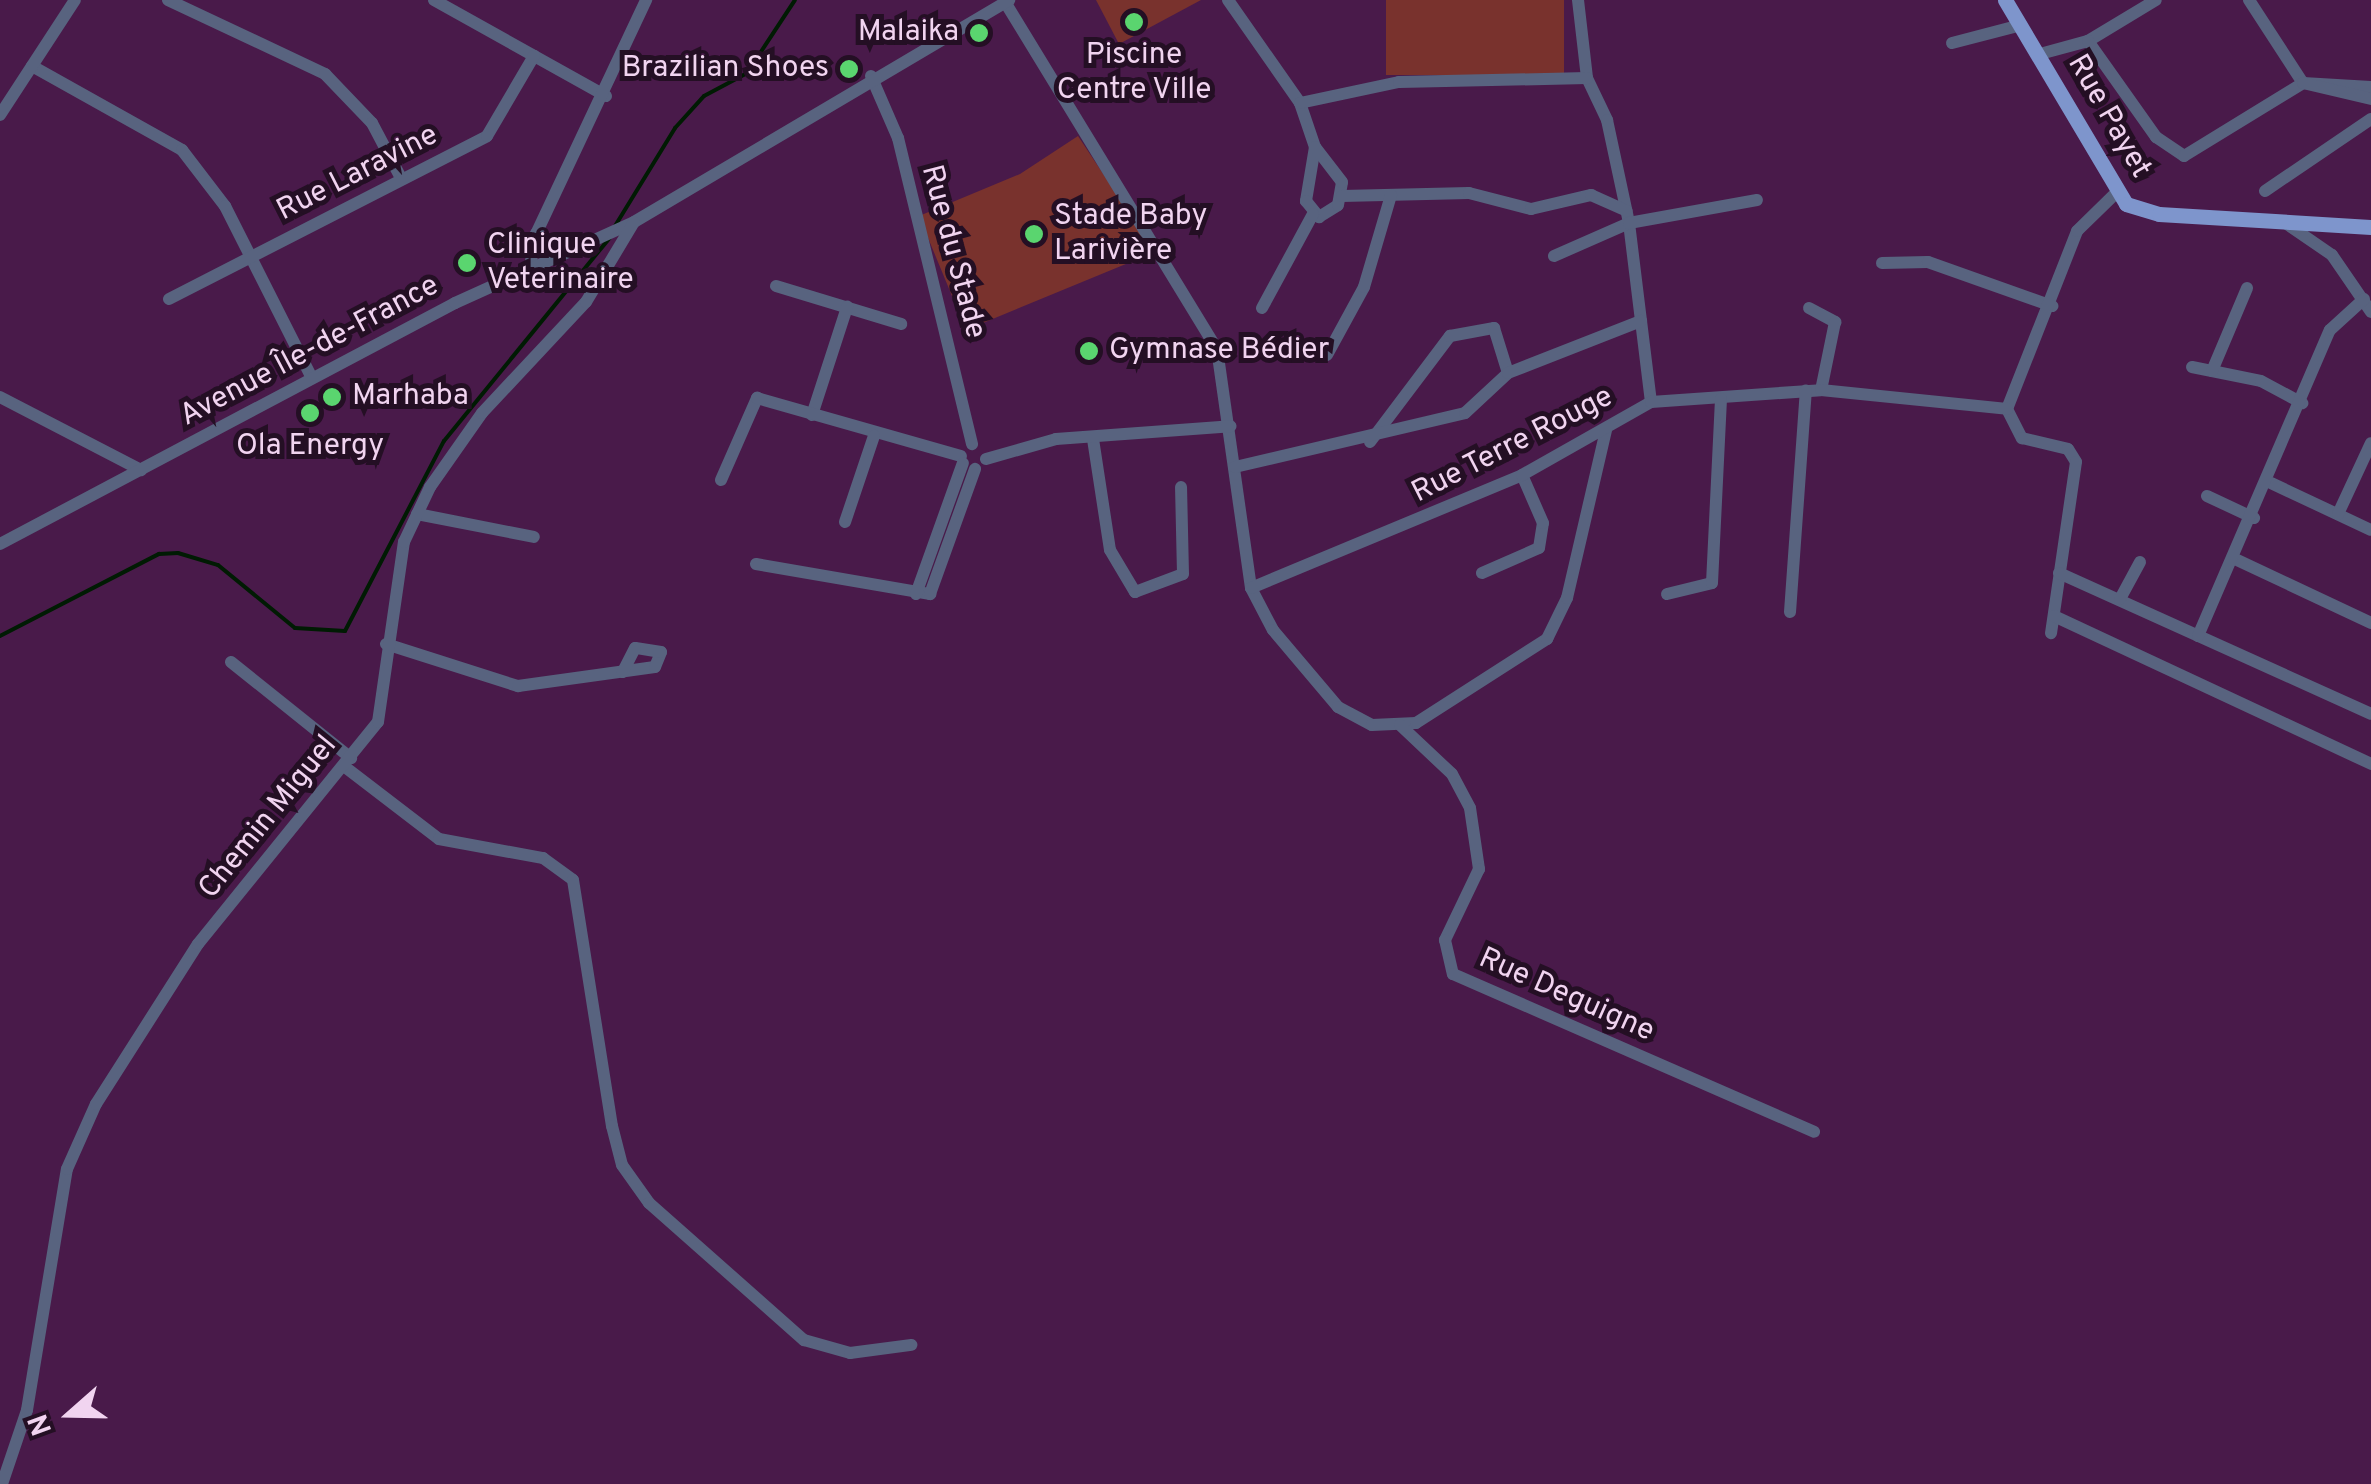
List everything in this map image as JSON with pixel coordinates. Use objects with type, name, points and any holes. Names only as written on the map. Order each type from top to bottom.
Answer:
[{"type":"main road","name":"Rue Payet","points":[[2004,0],[2040,54],[2116,192],[2159,214],[2370,225]]},
{"type":"street","points":[[0,115],[75,0]]},
{"type":"street","points":[[168,0],[325,74],[372,123],[401,178]]},
{"type":"street","points":[[434,0],[606,96]]},
{"type":"street","points":[[530,267],[536,234],[606,96],[646,0]]},
{"type":"street","points":[[1228,0],[1300,103],[1315,147],[1306,201],[1313,214]]},
{"type":"street","points":[[1578,0],[1587,78],[1607,120],[1628,218],[1651,402]]},
{"type":"street","points":[[2040,54],[2088,41],[2156,0]]},
{"type":"street","points":[[2249,0],[2304,83]]},
{"type":"street","points":[[1007,1],[1168,258],[1217,350],[1231,426],[1251,588],[1305,673],[1338,707],[1372,725],[1400,725],[1444,710],[1547,639],[1566,598],[1606,430]]},
{"type":"street","name":"Avenue Île-de-France","points":[[0,544],[530,267],[634,222],[871,76],[1007,1]]},
{"type":"street","points":[[1952,43],[2021,26]]},
{"type":"street","points":[[2088,41],[2156,138],[2184,156],[2304,83],[2369,95],[2371,120],[2265,191]]},
{"type":"street","name":"Rue Laravine","points":[[169,300],[487,136],[534,56]]},
{"type":"street","points":[[32,66],[182,150],[250,257],[312,378]]},
{"type":"street","name":"Rue du Stade","points":[[871,76],[898,138],[972,444]]},
{"type":"street","points":[[1300,103],[1399,82],[1587,78]]},
{"type":"street","points":[[1313,214],[1328,214],[1342,196],[1335,162],[1315,147]]},
{"type":"street","points":[[2051,633],[2076,462],[2068,449],[2022,438],[2007,410],[2052,306],[2084,218],[2116,192]]},
{"type":"street","points":[[1342,196],[1469,193],[1531,210],[1591,195],[1628,218]]},
{"type":"street","points":[[1327,356],[1364,286],[1391,194]]},
{"type":"street","points":[[1554,256],[1628,218],[1757,200]]},
{"type":"street","points":[[1262,308],[1313,214]]},
{"type":"street","name":"Chemin Miguel","points":[[2,1484],[26,1410],[67,1169],[96,1104],[198,944],[348,763],[384,713],[386,644],[417,514],[482,413],[613,266],[634,222]]},
{"type":"street","points":[[2198,636],[2271,483],[2330,330],[2367,305],[2353,282],[2284,222]]},
{"type":"street","points":[[536,234],[545,261]]},
{"type":"street","points":[[1882,263],[1928,262],[2052,306]]},
{"type":"street","points":[[2353,282],[2371,284]]},
{"type":"street","points":[[776,286],[901,324]]},
{"type":"street","points":[[2212,371],[2247,288]]},
{"type":"street","points":[[812,415],[847,307]]},
{"type":"street","points":[[1790,612],[1813,391],[1835,322],[1808,308]]},
{"type":"street","points":[[1235,468],[1370,442],[1465,412],[1508,373],[1641,322]]},
{"type":"street","points":[[1370,442],[1450,336],[1494,328],[1508,373]]},
{"type":"street","points":[[2192,367],[2302,403]]},
{"type":"street","name":"Rue Terre Rouge","points":[[1251,588],[1522,475],[1651,402],[1813,391],[2007,410]]},
{"type":"street","points":[[0,397],[141,470]]},
{"type":"street","points":[[722,480],[753,399],[966,463],[1093,439],[1231,426]]},
{"type":"street","points":[[1667,594],[1712,583],[1720,399]]},
{"type":"street","points":[[846,522],[874,436]]},
{"type":"street","points":[[1093,439],[1110,550],[1135,592],[1183,574],[1181,487]]},
{"type":"street","points":[[2338,514],[2371,443]]},
{"type":"street","points":[[756,564],[916,594],[972,444],[986,459]]},
{"type":"street","points":[[1482,572],[1539,548],[1542,523],[1522,475]]},
{"type":"street","points":[[2271,483],[2371,530]]},
{"type":"street","points":[[2207,496],[2254,518]]},
{"type":"street","points":[[417,514],[534,537]]},
{"type":"street","points":[[2235,559],[2371,624]]},
{"type":"street","points":[[2120,599],[2140,562]]},
{"type":"street","points":[[2060,573],[2371,714]]},
{"type":"street","points":[[2054,616],[2371,764]]},
{"type":"street","points":[[386,644],[518,686],[623,672]]},
{"type":"street","points":[[231,662],[439,839],[543,858],[573,880],[612,1126],[622,1164],[649,1203],[804,1340],[850,1353],[911,1345]]},
{"type":"street","name":"Rue Deguigne","points":[[1400,725],[1452,774],[1470,808],[1479,870],[1445,940],[1453,974],[1814,1132]]},
{"type":"shaded area","name":"Piscine Centre Ville","points":[[1096,0],[1201,0],[1119,44]]},
{"type":"shaded area","points":[[1386,0],[1564,0],[1564,75],[1386,75]]},
{"type":"shaded area","name":"Stade Baby Larivière","points":[[1078,136],[1155,252],[966,330],[919,216],[1020,174]]},
{"type":"waterway","points":[[615,226],[675,128],[704,96],[747,73],[795,0]]},
{"type":"waterway","points":[[0,636],[159,554],[178,553],[218,565],[295,628],[345,631],[444,441],[612,235]]},
{"type":"place","name":"Piscine Centre Ville","points":[[1134,22]]},
{"type":"place","name":"Malaika","points":[[979,33]]},
{"type":"place","name":"Brazilian Shoes","points":[[849,69]]},
{"type":"place","name":"Stade Baby Larivière","points":[[1034,234]]},
{"type":"place","name":"Clinique Veterinaire","points":[[467,263]]},
{"type":"place","name":"Gymnase Bédier","points":[[1089,351]]},
{"type":"place","name":"Marhaba","points":[[332,397]]},
{"type":"place","name":"Ola Energy","points":[[310,413]]}]
